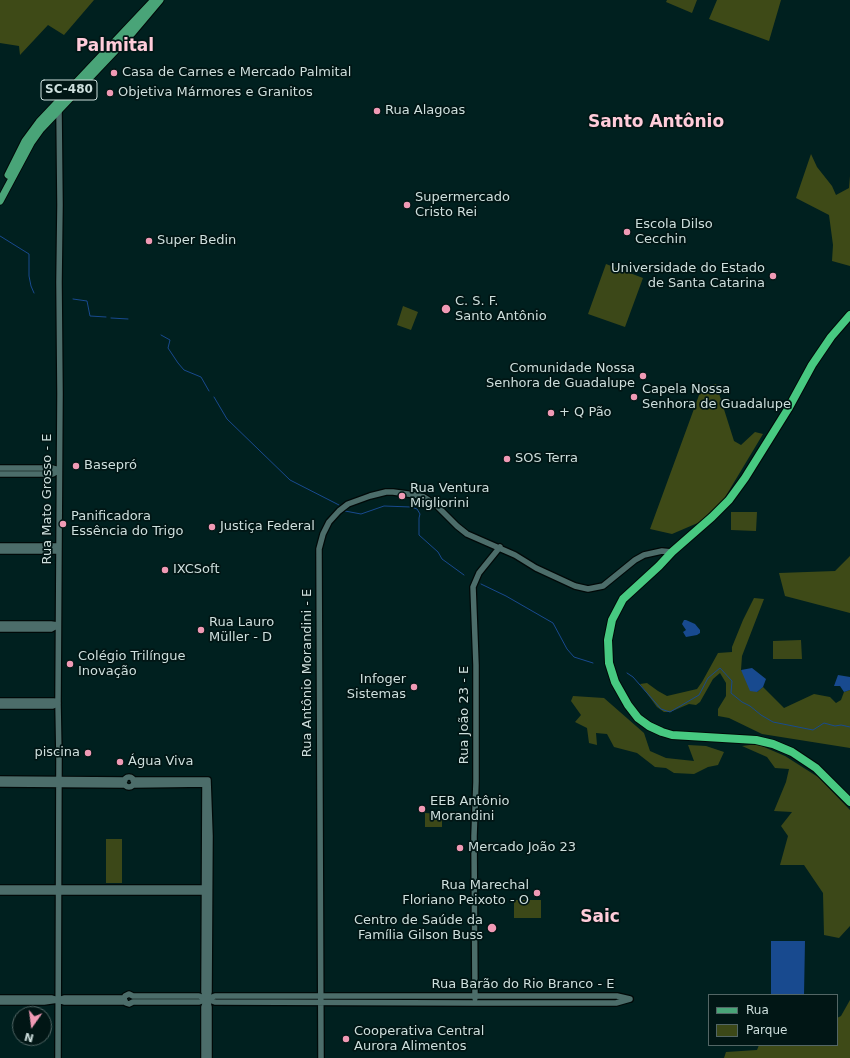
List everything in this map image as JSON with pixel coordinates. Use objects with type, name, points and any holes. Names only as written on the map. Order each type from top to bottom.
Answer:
[{"type":"highway","points":[[850,314],[812,365],[788,409],[757,460],[729,500],[623,599],[612,620],[608,640],[609,663],[615,682],[628,705],[638,718],[649,726],[662,732],[682,736],[756,740],[773,744],[792,752],[816,768],[850,802]]},
{"type":"main road","name":"SC-480","points":[[57,108],[154,0]]},
{"type":"main road","name":"SC-480","points":[[0,201],[30,134],[133,32],[160,0]]},
{"type":"main road","name":"SC-480","points":[[0,191],[9,178]]},
{"type":"street","name":"Rua Mato Grosso - E","points":[[57,108],[60,197],[58,1058]]},
{"type":"street","points":[[0,468],[23,471]]},
{"type":"street","points":[[0,474],[52,468],[59,470]]},
{"type":"street","name":"Rua Antônio Morandini - E","points":[[321,1058],[319,549],[323,534],[329,522],[348,504],[386,492],[404,493],[416,495],[429,500],[468,534],[500,547]]},
{"type":"street","points":[[0,546],[22,549]]},
{"type":"street","points":[[500,547],[516,554],[541,570],[575,586],[590,589],[603,586],[635,560],[644,555],[662,551],[672,552]]},
{"type":"street","name":"Rua João 23 - E","points":[[474,1003],[474,832],[476,782],[475,628],[473,587],[479,573],[500,547]]},
{"type":"street","points":[[0,551],[22,549],[59,549]]},
{"type":"street","points":[[0,624],[51,629],[58,625]]},
{"type":"street","points":[[0,629],[23,626]]},
{"type":"street","points":[[0,701],[23,704]]},
{"type":"street","points":[[0,706],[54,701],[58,703]]},
{"type":"street","points":[[0,784],[23,782],[125,782],[130,777],[133,782],[207,782],[207,968],[209,992],[204,1007],[209,1058]]},
{"type":"street","points":[[0,779],[23,782]]},
{"type":"street","points":[[0,888],[22,890],[207,890]]},
{"type":"street","points":[[0,892],[22,890]]},
{"type":"street","points":[[0,1002],[52,998],[58,1000],[64,998],[124,1000],[128,1004],[133,999],[129,994],[124,1000]]},
{"type":"street","name":"Rua Barão do Rio Branco - E","points":[[133,999],[165,999],[199,996],[207,999],[215,996],[321,1003],[616,1003],[630,999],[616,996],[321,996],[267,999]]},
{"type":"street","points":[[357,1003],[358,996]]},
{"type":"street","points":[[429,1003],[430,996]]},
{"type":"street","points":[[0,998],[25,1000]]},
{"type":"street","points":[[204,1058],[207,1037]]},
{"type":"green space","points":[[0,0],[94,0],[64,35],[48,25],[20,55],[19,46],[0,43]]},
{"type":"green space","points":[[667,0],[697,0],[692,13],[666,2]]},
{"type":"green space","points":[[717,0],[781,0],[769,41],[709,19]]},
{"type":"green space","points":[[811,154],[817,167],[832,186],[836,195],[849,188],[850,176],[850,266],[832,261],[833,245],[829,215],[796,198]]},
{"type":"green space","points":[[606,264],[643,278],[625,327],[588,314]]},
{"type":"green space","points":[[403,306],[418,312],[411,330],[397,325]]},
{"type":"green space","points":[[716,384],[734,441],[741,445],[755,432],[763,434],[724,499],[700,522],[672,534],[650,529],[702,387]]},
{"type":"green space","points":[[731,512],[757,512],[756,531],[731,530]]},
{"type":"green space","points":[[850,556],[850,613],[785,596],[779,573],[835,571]]},
{"type":"green space","points":[[754,598],[764,599],[742,656],[741,670],[757,692],[763,687],[784,708],[814,694],[830,697],[836,703],[841,700],[844,692],[850,690],[850,748],[762,734],[729,718],[718,716],[718,709],[726,696],[726,683],[720,673],[713,679],[700,702],[696,705],[689,704],[670,712],[664,712],[657,707],[640,684],[647,683],[667,696],[697,689],[718,653],[732,652],[732,647],[743,620]]},
{"type":"green space","points":[[801,640],[802,659],[773,659],[773,641]]},
{"type":"green space","points":[[573,696],[604,698],[644,733],[650,751],[666,758],[694,761],[688,745],[706,746],[724,752],[718,765],[708,767],[694,774],[674,773],[666,768],[655,767],[637,753],[614,747],[607,734],[596,733],[597,745],[589,743],[587,728],[575,722],[581,715],[571,701]]},
{"type":"green space","points":[[757,744],[785,756],[818,777],[850,810],[850,926],[839,938],[824,935],[823,893],[804,865],[780,865],[788,836],[781,826],[792,812],[774,811],[786,782],[789,769],[775,768],[767,757],[742,746]]},
{"type":"green space","points":[[425,813],[442,814],[442,827],[425,827]]},
{"type":"green space","points":[[106,839],[122,839],[122,883],[106,883]]},
{"type":"green space","points":[[514,900],[541,900],[541,918],[514,918]]},
{"type":"green space","points":[[850,1000],[850,1058],[724,1058],[726,1052],[757,1050],[759,1046],[838,1046],[838,1018],[841,1016]]},
{"type":"water","points":[[684,620],[695,624],[700,630],[700,633],[686,637],[683,632],[686,630],[682,624]]},
{"type":"water","points":[[752,668],[766,679],[763,687],[757,692],[750,691],[741,670]]},
{"type":"water","points":[[838,675],[850,677],[850,690],[844,692],[840,686],[834,686]]},
{"type":"water","points":[[771,941],[805,941],[804,994],[771,994]]},
{"type":"waterway","points":[[0,236],[29,254],[29,276],[34,293]]},
{"type":"waterway","points":[[73,299],[87,301],[90,316],[106,317]]},
{"type":"waterway","points":[[111,318],[128,319]]},
{"type":"waterway","points":[[161,335],[170,340],[168,348],[178,363],[184,370],[201,377],[209,391]]},
{"type":"waterway","points":[[214,397],[227,419],[290,480],[339,505]]},
{"type":"waterway","points":[[345,511],[361,514],[384,506],[411,507],[417,509],[420,514],[419,535],[438,552],[442,559],[464,575]]},
{"type":"waterway","points":[[481,584],[506,596],[553,623],[567,649],[574,657],[593,663]]},
{"type":"waterway","points":[[627,673],[633,677],[661,709],[670,712],[699,695],[708,678],[720,668],[732,681],[731,693],[773,722],[813,730],[824,723],[835,726],[841,725],[850,727]]},
{"type":"place","name":"Casa de Carnes e Mercado Palmital","points":[[114,73]]},
{"type":"place","name":"Objetiva Mármores e Granitos","points":[[110,93]]},
{"type":"place","name":"Rua Alagoas","points":[[377,111]]},
{"type":"place","name":"Supermercado Cristo Rei","points":[[407,205]]},
{"type":"place","name":"Escola Dilso Cecchin","points":[[627,232]]},
{"type":"place","name":"Super Bedin","points":[[149,241]]},
{"type":"place","name":"Universidade do Estado de Santa Catarina","points":[[773,276]]},
{"type":"place","name":"C. S. F. Santo Antônio","points":[[446,309]]},
{"type":"place","name":"Comunidade Nossa Senhora de Guadalupe","points":[[643,376]]},
{"type":"place","name":"Capela Nossa Senhora de Guadalupe","points":[[634,397]]},
{"type":"place","name":"+ Q Pão","points":[[551,413]]},
{"type":"place","name":"SOS Terra","points":[[507,459]]},
{"type":"place","name":"Basepró","points":[[76,466]]},
{"type":"place","name":"Rua Ventura Migliorini","points":[[402,496]]},
{"type":"place","name":"Panificadora Essência do Trigo","points":[[63,524]]},
{"type":"place","name":"Justiça Federal","points":[[212,527]]},
{"type":"place","name":"IXCSoft","points":[[165,570]]},
{"type":"place","name":"Rua Lauro Müller - D","points":[[201,630]]},
{"type":"place","name":"Colégio Trilíngue Inovação","points":[[70,664]]},
{"type":"place","name":"Infoger Sistemas","points":[[414,687]]},
{"type":"place","name":"piscina","points":[[88,753]]},
{"type":"place","name":"Água Viva","points":[[120,762]]},
{"type":"place","name":"EEB Antônio Morandini","points":[[422,809]]},
{"type":"place","name":"Mercado João 23","points":[[460,848]]},
{"type":"place","name":"Rua Marechal Floriano Peixoto - O","points":[[537,893]]},
{"type":"place","name":"Centro de Saúde da Família Gilson Buss","points":[[492,928]]},
{"type":"place","name":"Cooperativa Central Aurora Alimentos","points":[[346,1039]]},
{"type":"district","name":"Palmital","points":[[115,47]]},
{"type":"district","name":"Santo Antônio","points":[[656,123]]},
{"type":"district","name":"Saic","points":[[600,918]]}]
